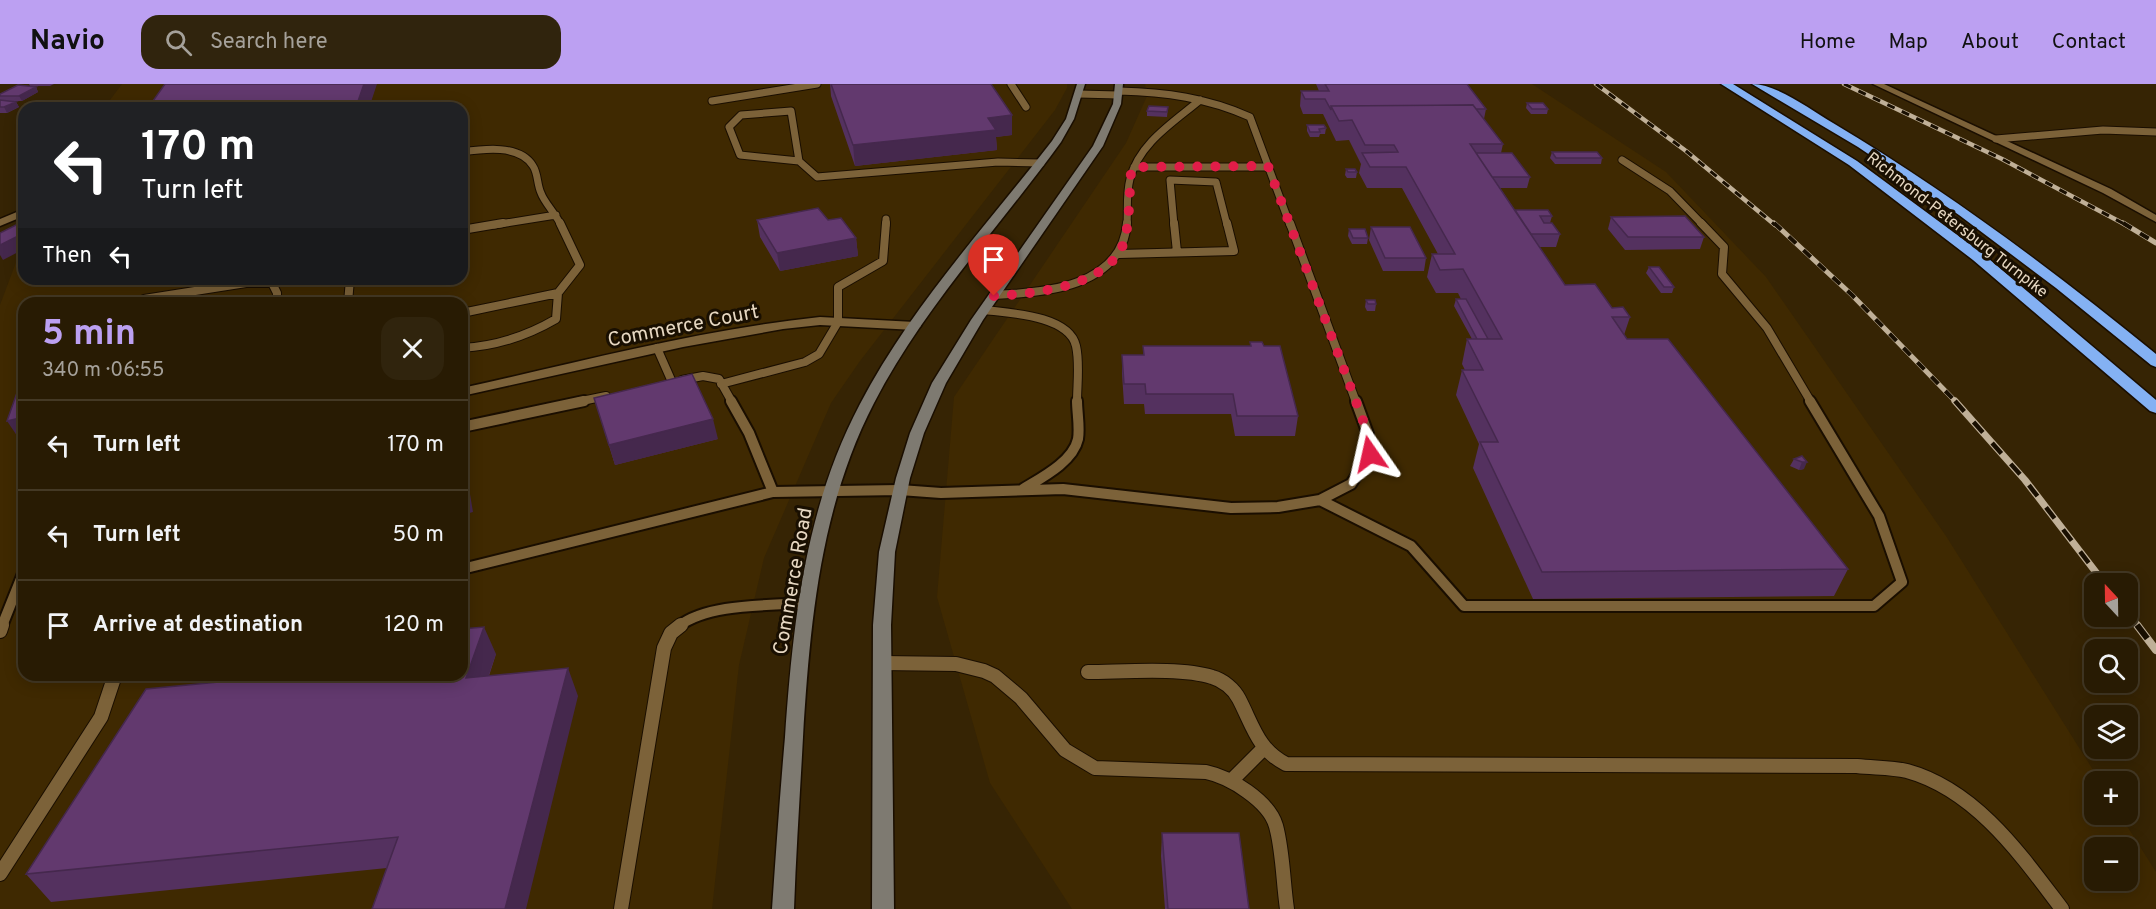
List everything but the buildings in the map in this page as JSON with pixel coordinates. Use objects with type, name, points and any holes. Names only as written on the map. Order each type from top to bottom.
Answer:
[{"type":"highway","name":"Richmond-Petersburg Turnpike","points":[[1726,84],[1853,163],[1934,223],[1978,257],[2156,408]]},
{"type":"highway","name":"Richmond-Petersburg Turnpike","points":[[1757,84],[1879,155],[1972,220],[2156,362]]},
{"type":"main road","name":"Commerce Road","points":[[783,909],[797,681],[805,603],[830,490],[841,459],[866,404],[915,326],[1041,163],[1067,124],[1080,89]]},
{"type":"main road","points":[[883,909],[884,587],[887,552],[900,490],[917,433],[928,407],[964,340],[1098,146],[1112,117],[1119,90]]},
{"type":"street","points":[[1877,84],[2107,190],[2156,219]]},
{"type":"street","points":[[0,224],[18,215]]},
{"type":"street","name":"Commerce Court","points":[[468,391],[657,348],[783,325],[820,321],[915,326]]},
{"type":"lane","points":[[712,101],[818,84]]},
{"type":"lane","points":[[1011,84],[1026,107]]},
{"type":"lane","points":[[468,568],[773,492],[900,490],[920,493],[1063,489],[1188,505],[1231,508],[1286,507],[1320,500],[1348,486],[1362,473],[1370,454],[1368,434],[1250,117],[1200,100],[1142,91],[1080,89]]},
{"type":"lane","points":[[994,296],[1025,294],[1070,284],[1103,269],[1119,254],[1125,240],[1131,173],[1143,149],[1200,100]]},
{"type":"lane","points":[[799,161],[791,111],[741,115],[729,126],[740,155],[799,161],[817,177],[998,162],[1041,163]]},
{"type":"lane","points":[[1996,138],[2103,130],[2156,132]]},
{"type":"lane","points":[[468,151],[486,149],[519,153],[533,165],[541,195],[556,215],[579,265],[558,293],[556,319],[538,330],[476,348],[468,348]]},
{"type":"lane","points":[[1320,500],[1411,546],[1464,606],[1874,606],[1902,582],[1879,516],[1767,328],[1722,274],[1724,248],[1670,191],[1622,160]]},
{"type":"lane","points":[[1134,167],[1268,166]]},
{"type":"lane","points":[[1119,254],[1234,251],[1216,182],[1170,180],[1177,252]]},
{"type":"lane","points":[[468,229],[556,215]]},
{"type":"lane","points":[[721,384],[813,359],[819,354],[838,322],[838,287],[883,261],[886,219]]},
{"type":"lane","points":[[164,297],[228,285]]},
{"type":"lane","points":[[468,312],[558,293]]},
{"type":"lane","points":[[984,310],[1039,318],[1057,324],[1070,332],[1076,344],[1078,439],[1072,452],[1059,467],[1020,491]]},
{"type":"lane","points":[[657,348],[672,382]]},
{"type":"lane","points":[[660,385],[710,375],[719,379],[749,433],[773,492]]},
{"type":"lane","points":[[468,426],[613,394]]},
{"type":"lane","points":[[0,631],[18,586]]},
{"type":"lane","points":[[621,909],[668,635],[681,623],[710,612],[805,603]]},
{"type":"lane","points":[[882,663],[944,664],[976,669],[995,676],[1069,754],[1078,762],[1095,768],[1206,772],[1221,775],[1245,789],[1267,809],[1276,825],[1287,909]]},
{"type":"lane","points":[[1088,672],[1192,673],[1213,677],[1228,686],[1238,697],[1257,740],[1272,757],[1286,764],[1857,766],[1910,772],[1976,808],[1999,828],[2062,909]]},
{"type":"lane","points":[[0,874],[102,717],[113,681]]},
{"type":"lane","points":[[1231,781],[1264,748]]},
{"type":"shaded area","points":[[122,84],[1067,84],[1055,110],[860,361],[831,403],[764,558],[739,665],[712,909],[0,909],[0,305],[18,257],[18,285],[468,285],[468,102],[108,102]]},
{"type":"shaded area","points":[[1145,84],[1532,84],[1666,172],[1766,277],[1946,536],[2084,756],[2084,759],[2094,771],[2084,771],[2084,825],[2126,825],[2134,837],[2084,837],[2084,891],[2138,891],[2138,844],[2156,872],[2156,909],[1072,909],[990,783],[937,597],[954,397],[1126,143],[1147,96]]},
{"type":"railway","points":[[1596,84],[1686,151],[1775,225]]},
{"type":"railway","points":[[1844,84],[2002,159],[2126,225]]},
{"type":"railway","points":[[1774,223],[1852,295],[1956,402]]},
{"type":"railway","points":[[2123,223],[2156,243]]},
{"type":"railway","points":[[1955,401],[2025,480],[2097,573]]},
{"type":"railway","points":[[2138,626],[2156,650]]},
{"type":"route","points":[[994,296],[1054,290],[1078,282],[1103,269],[1119,254],[1125,240],[1131,173],[1134,167],[1268,166],[1368,434],[1370,454]]}]
